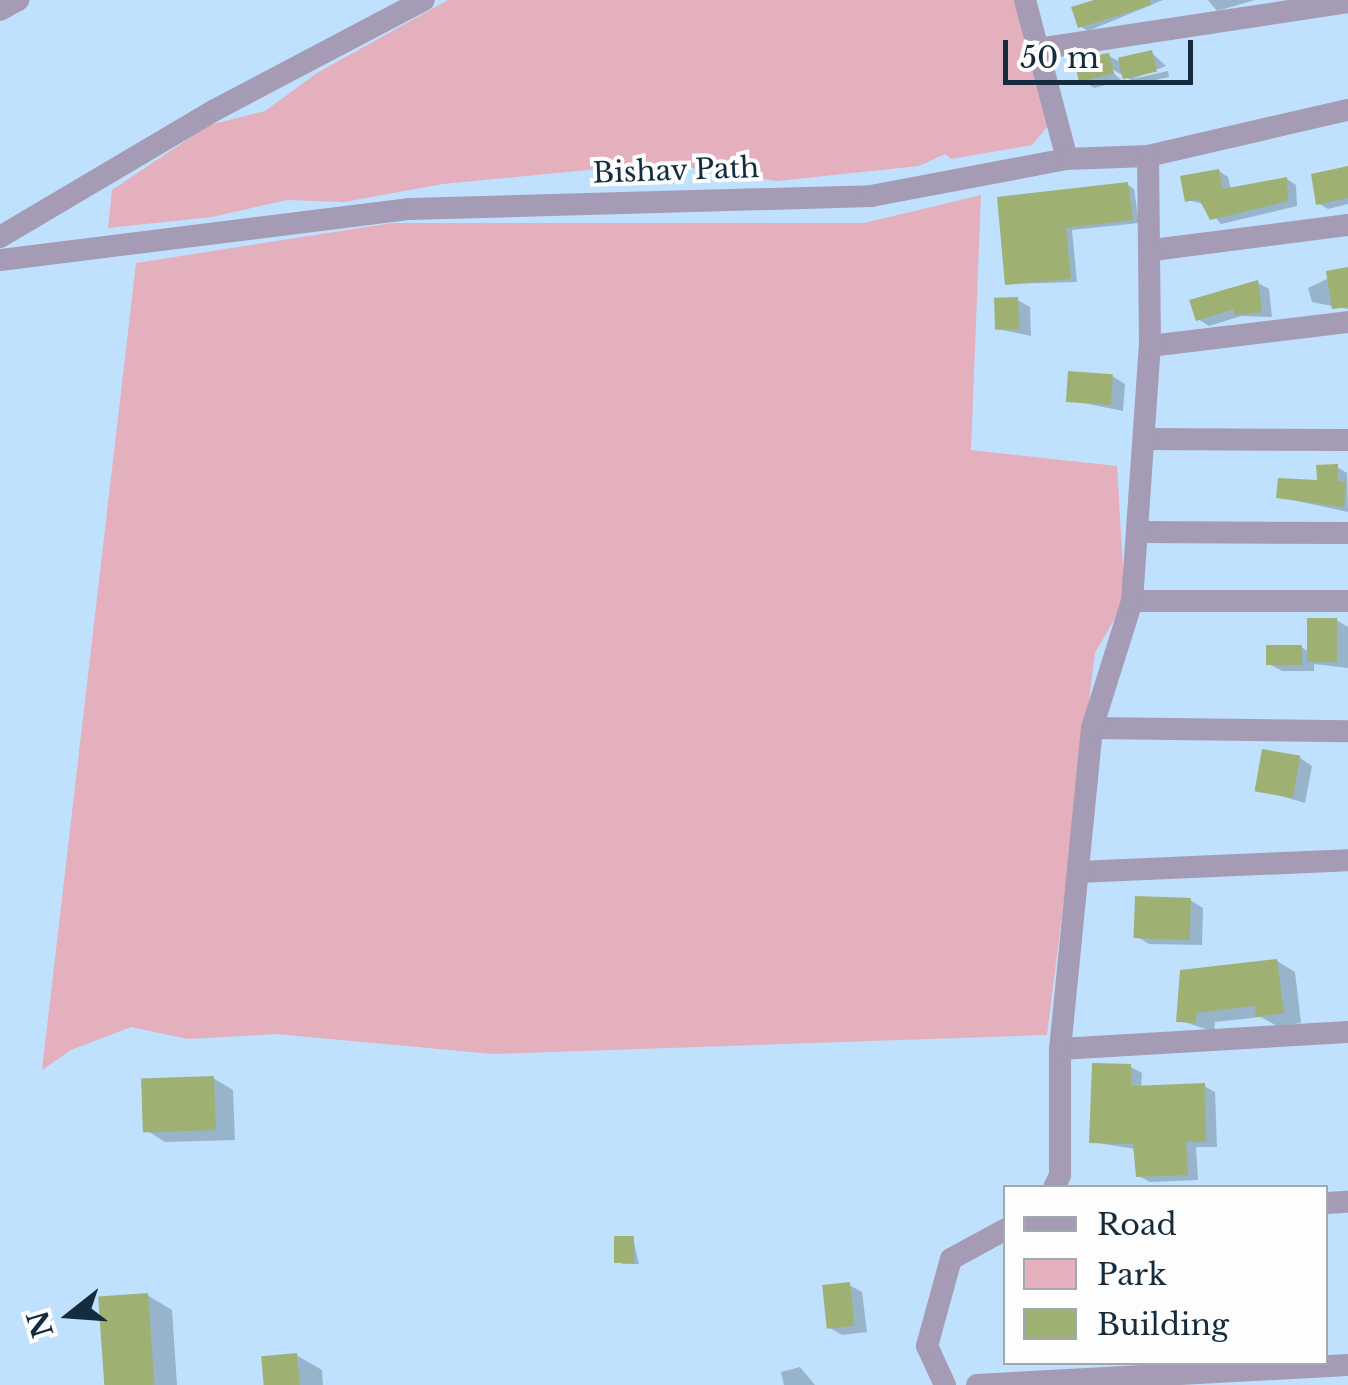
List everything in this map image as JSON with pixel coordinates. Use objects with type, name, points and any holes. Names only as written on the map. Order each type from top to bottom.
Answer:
[{"type":"street","points":[[0,10],[18,0]]},
{"type":"street","points":[[0,237],[215,110],[424,0]]},
{"type":"street","points":[[1025,0],[1067,159]]},
{"type":"street","points":[[1038,49],[1348,2]]},
{"type":"street","name":"Bishav Path","points":[[0,260],[410,208],[871,196],[1067,159],[1148,156],[1348,110]]},
{"type":"street","points":[[1055,1185],[1060,1174],[1060,1049],[1092,728],[1132,601],[1150,346],[1153,250],[1148,156]]},
{"type":"street","points":[[1153,250],[1348,225]]},
{"type":"street","points":[[1150,346],[1348,322]]},
{"type":"street","points":[[1146,439],[1348,440]]},
{"type":"street","points":[[1137,532],[1348,533]]},
{"type":"street","points":[[1132,601],[1348,600]]},
{"type":"street","points":[[1092,728],[1348,731]]},
{"type":"street","points":[[1078,872],[1348,860]]},
{"type":"street","points":[[1060,1049],[1348,1032]]},
{"type":"street","points":[[945,1385],[927,1346],[952,1258],[1003,1231]]},
{"type":"street","points":[[977,1385],[1348,1365]]},
{"type":"green space","points":[[448,0],[1018,0],[1052,121],[1032,145],[951,159],[945,154],[919,166],[777,181],[661,163],[443,184],[344,202],[287,200],[212,217],[108,228],[112,190],[209,125],[265,111],[317,73]]},
{"type":"green space","points":[[981,195],[971,450],[1117,466],[1125,601],[1095,653],[1047,1035],[493,1054],[276,1034],[188,1039],[131,1027],[71,1050],[42,1070],[136,263],[392,223],[864,223]]},
{"type":"building","points":[[1094,0],[1150,0],[1151,5],[1078,28],[1071,7]]},
{"type":"building","points":[[1152,50],[1157,71],[1123,79],[1118,58]]},
{"type":"building","points":[[1109,53],[1114,73],[1079,82],[1074,59]]},
{"type":"building","points":[[1348,166],[1348,198],[1316,205],[1311,174]]},
{"type":"building","points":[[1219,169],[1223,189],[1287,177],[1288,201],[1210,220],[1199,199],[1185,202],[1180,176]]},
{"type":"building","points":[[1128,182],[1133,220],[1066,228],[1071,279],[1005,285],[997,197]]},
{"type":"building","points":[[1348,267],[1348,307],[1332,309],[1326,271]]},
{"type":"building","points":[[1258,280],[1262,312],[1234,315],[1234,309],[1196,321],[1189,300]]},
{"type":"building","points":[[1018,297],[1019,329],[995,330],[994,298]]},
{"type":"building","points":[[1068,371],[1113,374],[1111,405],[1066,402]]},
{"type":"building","points":[[1338,464],[1338,481],[1346,482],[1344,507],[1276,498],[1278,478],[1317,480],[1316,465]]},
{"type":"building","points":[[1307,618],[1337,618],[1337,662],[1307,662]]},
{"type":"building","points":[[1266,645],[1302,645],[1302,665],[1266,665]]},
{"type":"building","points":[[1262,749],[1300,756],[1293,798],[1255,791]]},
{"type":"building","points":[[1135,896],[1191,898],[1190,940],[1134,938]]},
{"type":"building","points":[[1277,959],[1284,1013],[1256,1017],[1255,1006],[1197,1013],[1196,1023],[1176,1022],[1180,970]]},
{"type":"building","points":[[1092,1063],[1131,1064],[1131,1086],[1205,1083],[1206,1142],[1186,1142],[1188,1175],[1136,1177],[1133,1144],[1089,1143]]},
{"type":"building","points":[[214,1076],[216,1130],[143,1133],[141,1079]]},
{"type":"building","points":[[614,1236],[634,1236],[634,1263],[614,1263]]},
{"type":"building","points":[[850,1282],[855,1326],[827,1329],[822,1285]]},
{"type":"building","points":[[148,1293],[154,1385],[104,1385],[98,1296]]},
{"type":"building","points":[[297,1353],[300,1385],[264,1385],[261,1356]]}]
